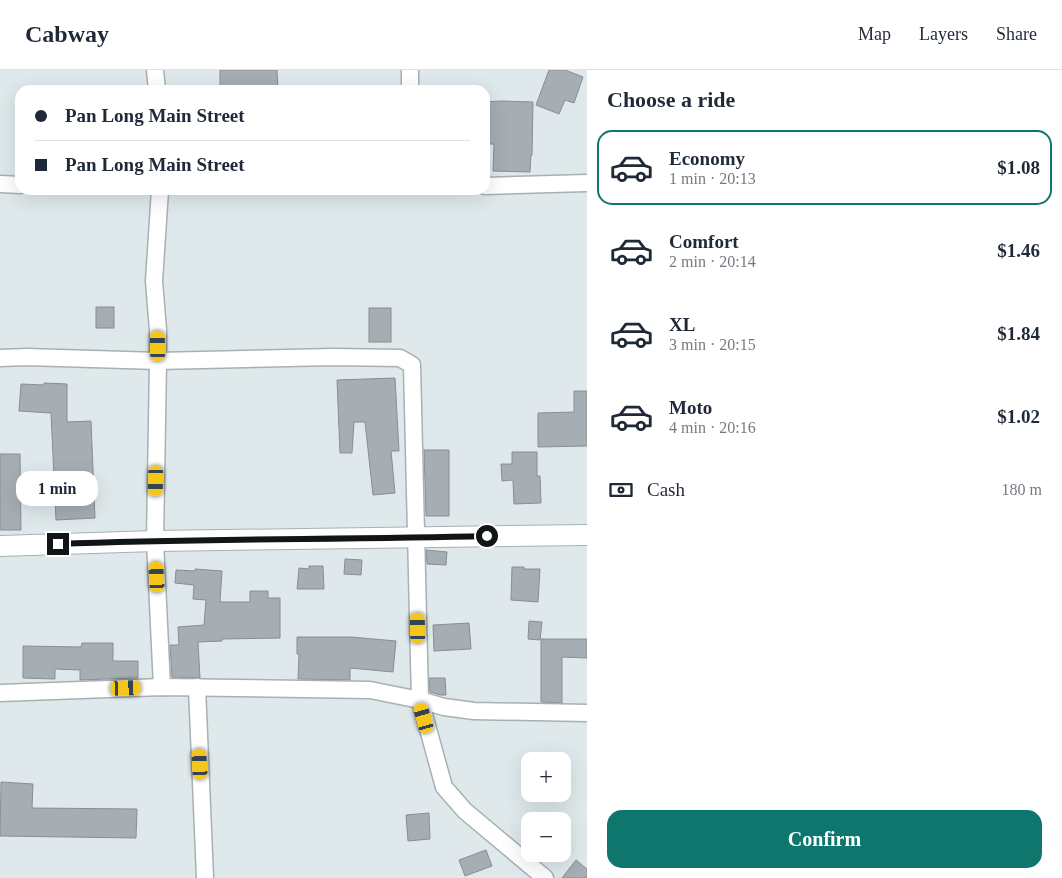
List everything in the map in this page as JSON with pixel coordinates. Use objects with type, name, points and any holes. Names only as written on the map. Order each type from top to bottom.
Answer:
[{"type":"street","points":[[155,70],[156,85]]},
{"type":"street","points":[[410,70],[410,85]]},
{"type":"street","points":[[490,186],[587,183]]},
{"type":"street","points":[[0,184],[15,185]]},
{"type":"street","points":[[160,195],[154,281],[158,330],[155,541],[162,687]]},
{"type":"street","points":[[0,358],[27,357],[158,361],[333,357],[400,358],[412,365],[420,700],[444,787],[465,811],[545,878]]},
{"type":"street","points":[[0,546],[155,541],[587,535]]},
{"type":"street","points":[[0,694],[162,687],[370,690],[444,707],[474,711],[587,713]]},
{"type":"street","points":[[197,687],[204,878]]},
{"type":"building","points":[[220,70],[277,70],[278,85],[220,85]]},
{"type":"building","points":[[549,70],[565,70],[583,77],[574,103],[565,100],[559,114],[536,105]]},
{"type":"building","points":[[490,102],[533,102],[530,172],[493,171],[494,144],[490,144]]},
{"type":"building","points":[[96,307],[114,307],[114,328],[96,328]]},
{"type":"building","points":[[369,308],[391,308],[391,342],[369,342]]},
{"type":"building","points":[[395,378],[399,451],[391,451],[395,493],[373,495],[365,422],[354,422],[352,453],[340,453],[337,380]]},
{"type":"building","points":[[44,383],[67,384],[67,422],[91,421],[95,518],[56,520],[51,413],[19,411],[21,384],[44,385]]},
{"type":"building","points":[[574,391],[587,391],[587,446],[538,447],[538,413],[574,412]]},
{"type":"building","points":[[424,450],[449,450],[449,516],[426,516]]},
{"type":"building","points":[[512,452],[537,452],[537,476],[540,476],[541,503],[514,504],[513,480],[502,481],[501,464],[512,464]]},
{"type":"building","points":[[0,454],[20,454],[21,530],[0,530]]},
{"type":"building","points":[[426,550],[447,552],[446,565],[427,564]]},
{"type":"building","points":[[345,559],[362,560],[361,575],[344,574]]},
{"type":"building","points":[[309,566],[323,566],[324,589],[297,589],[299,568],[309,569]]},
{"type":"building","points":[[512,567],[540,569],[538,602],[511,600]]},
{"type":"building","points":[[195,569],[222,571],[220,602],[250,602],[250,591],[268,591],[268,598],[280,598],[280,638],[222,639],[222,641],[198,642],[200,678],[172,677],[170,645],[179,645],[178,627],[204,625],[206,600],[193,599],[194,585],[175,583],[176,570],[195,571]]},
{"type":"building","points":[[529,621],[542,622],[540,640],[528,639]]},
{"type":"building","points":[[469,623],[471,649],[434,651],[433,625]]},
{"type":"building","points":[[297,637],[351,637],[396,641],[393,672],[350,668],[350,680],[298,679],[299,654],[297,654]]},
{"type":"building","points":[[541,639],[587,639],[587,658],[562,657],[562,703],[541,702]]},
{"type":"building","points":[[82,643],[113,643],[113,661],[138,661],[138,678],[80,680],[80,670],[55,669],[55,679],[23,678],[23,646],[81,647]]},
{"type":"building","points":[[429,678],[445,678],[446,695],[430,692]]},
{"type":"building","points":[[1,782],[33,784],[32,808],[137,809],[136,838],[0,836]]},
{"type":"building","points":[[429,813],[430,839],[408,841],[406,815]]},
{"type":"building","points":[[486,850],[492,866],[465,876],[459,860]]},
{"type":"building","points":[[576,860],[587,869],[587,878],[562,878]]},
{"type":"route","points":[[58,544],[487,536]]}]
